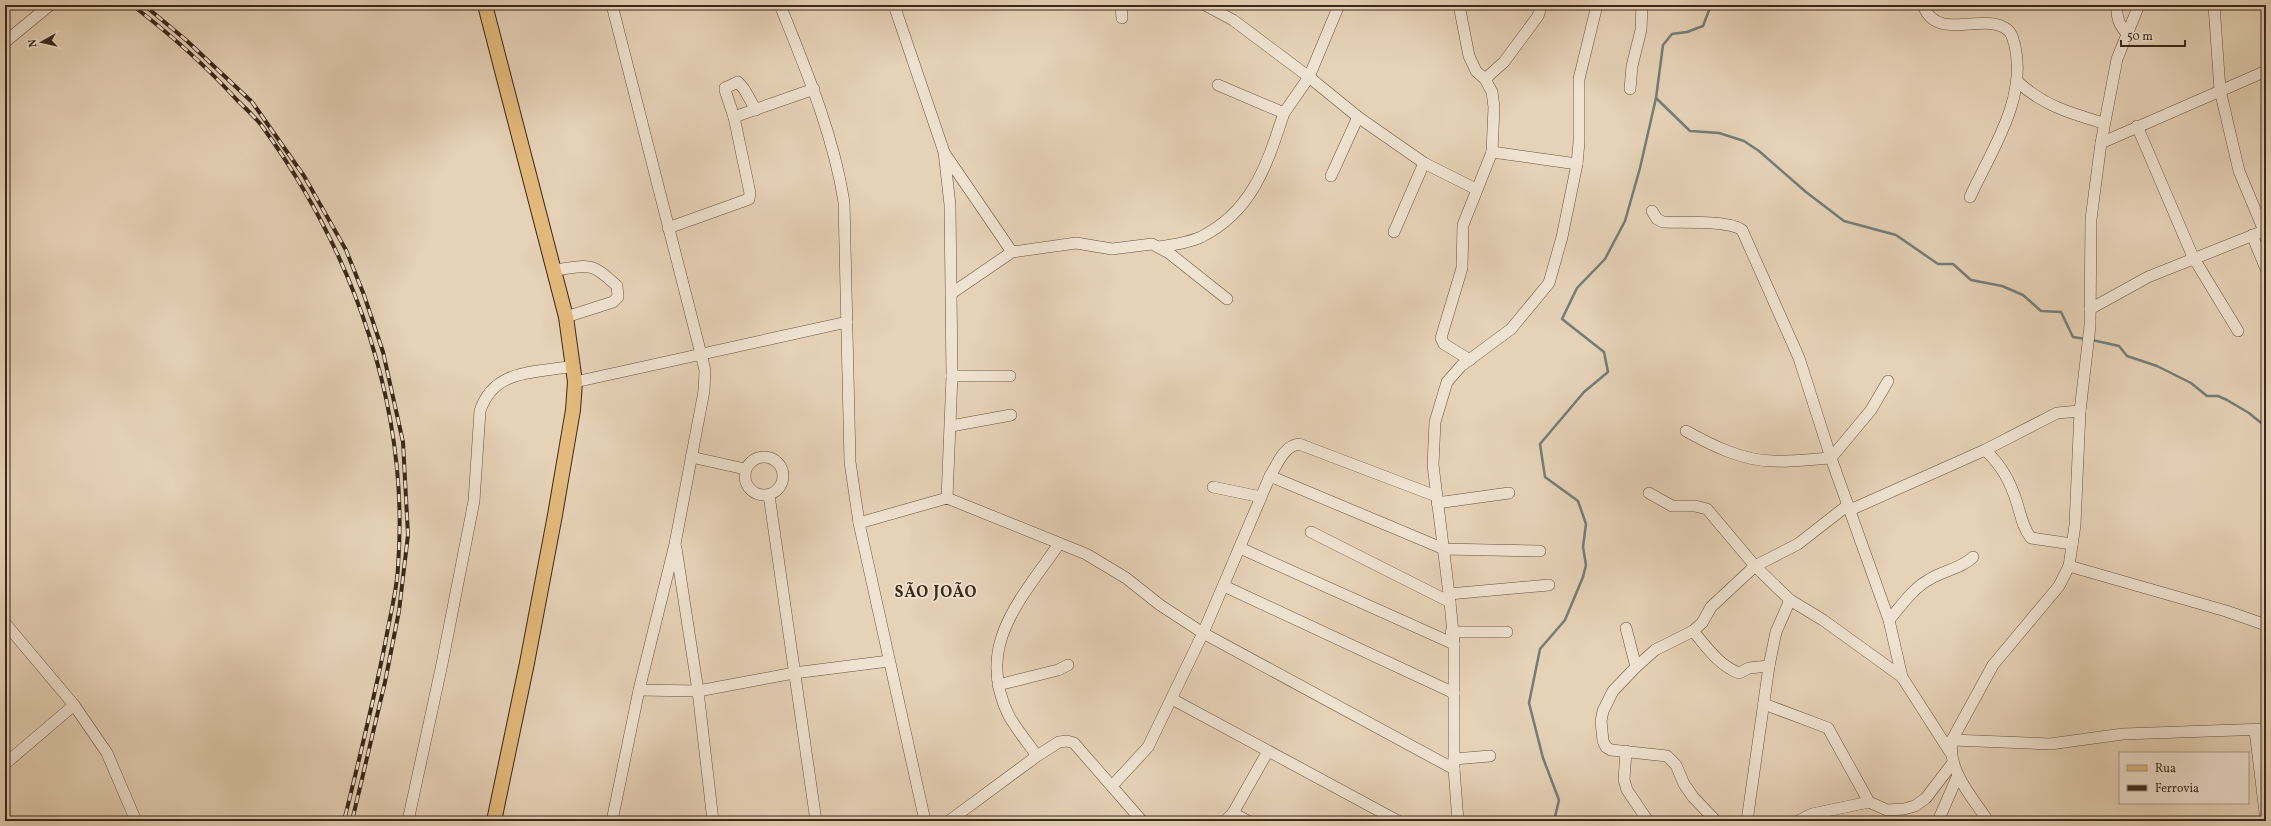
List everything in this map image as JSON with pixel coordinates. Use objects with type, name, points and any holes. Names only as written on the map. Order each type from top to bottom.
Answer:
[{"type":"main road","points":[[485,5],[566,317],[574,366],[575,382],[573,410],[552,531],[527,663],[494,821]]},
{"type":"street","points":[[5,42],[50,5]]},
{"type":"street","points":[[612,5],[705,370],[704,391],[675,544],[639,690],[612,821]]},
{"type":"street","points":[[780,5],[814,89],[837,160],[844,202],[850,462],[859,523],[925,821]]},
{"type":"street","points":[[894,5],[944,152],[950,205],[952,376],[947,498]]},
{"type":"street","points":[[1121,5],[1122,18]]},
{"type":"street","points":[[1204,5],[1233,20],[1310,77],[1358,117],[1424,163],[1476,189]]},
{"type":"street","points":[[1159,247],[1201,237],[1244,204],[1264,170],[1284,113],[1310,77],[1339,5]]},
{"type":"street","points":[[1459,5],[1469,56],[1476,71],[1485,79],[1492,92],[1494,107],[1492,152],[1476,189],[1463,225],[1462,268],[1441,338],[1444,344],[1470,360]]},
{"type":"street","points":[[1485,79],[1504,62],[1534,22],[1540,10],[1538,5]]},
{"type":"street","points":[[1458,821],[1454,764],[1454,644],[1451,632],[1450,598],[1444,549],[1436,500],[1433,444],[1439,403],[1447,382],[1461,366],[1511,329],[1548,283],[1562,237],[1577,164],[1579,142],[1579,79],[1597,5]]},
{"type":"street","points":[[1630,89],[1632,66],[1642,30],[1642,5]]},
{"type":"street","points":[[1923,5],[1931,17],[1945,24],[1992,25],[2005,27],[2011,33],[2014,41],[2018,82],[2001,135],[1970,198]]},
{"type":"street","points":[[2117,5],[2116,16],[2119,24],[2127,34]]},
{"type":"street","points":[[1988,821],[1952,764],[1950,752],[1952,740],[1993,665],[2059,586],[2069,566],[2075,525],[2080,412],[2087,365],[2090,326],[2091,219],[2103,123],[2117,59],[2140,5]]},
{"type":"street","points":[[2090,309],[2148,276],[2265,230],[2239,171],[2220,90],[2214,5]]},
{"type":"street","points":[[2101,143],[2266,71]]},
{"type":"street","points":[[668,228],[749,199],[750,193],[734,117],[725,88],[738,82],[744,89],[756,110]]},
{"type":"street","points":[[2018,82],[2033,96],[2045,103],[2065,112],[2103,123]]},
{"type":"street","points":[[1218,85],[1284,113]]},
{"type":"street","points":[[734,117],[814,89]]},
{"type":"street","points":[[1331,176],[1358,117]]},
{"type":"street","points":[[2137,126],[2194,258],[2238,331]]},
{"type":"street","points":[[944,152],[1012,252]]},
{"type":"street","points":[[1492,152],[1577,164]]},
{"type":"street","points":[[1394,232],[1424,163]]},
{"type":"street","points":[[1652,212],[1657,219],[1663,222],[1709,223],[1738,227],[1742,230],[1799,358],[1831,458],[1889,620],[1902,677],[1950,752]]},
{"type":"street","points":[[2252,234],[2266,269]]},
{"type":"street","points":[[952,293],[1012,252],[1076,242],[1112,249],[1152,244],[1159,247],[1227,299]]},
{"type":"street","points":[[554,270],[590,266],[600,270],[617,286],[618,297],[613,302],[566,317]]},
{"type":"street","points":[[575,382],[847,322]]},
{"type":"street","points":[[408,821],[442,664],[474,501],[480,411],[484,399],[494,386],[505,378],[574,366]]},
{"type":"street","points":[[952,376],[1010,376]]},
{"type":"street","points":[[1686,431],[1704,441],[1755,459],[1772,462],[1831,458],[1871,410],[1888,381]]},
{"type":"street","points":[[1716,821],[1692,797],[1673,760],[1668,756],[1611,750],[1606,747],[1603,741],[1601,721],[1603,711],[1613,691],[1655,650],[1693,631],[1702,623],[1711,607],[1755,566],[1798,544],[1849,508],[1985,450],[2057,413],[2080,412]]},
{"type":"street","points":[[951,426],[1011,415]]},
{"type":"street","points":[[1112,786],[1148,747],[1203,633],[1270,476],[1284,452],[1289,447],[1299,444],[1436,500],[1509,494]]},
{"type":"street","points":[[1985,450],[2000,464],[2006,475],[2025,530],[2031,538],[2072,544]]},
{"type":"street","points":[[691,457],[745,469]]},
{"type":"street","points":[[759,457],[775,460],[782,469],[782,481],[775,492],[769,495],[761,495],[753,492],[747,486],[745,480],[745,469],[749,463],[759,457]]},
{"type":"street","points":[[1270,476],[1444,549],[1540,551]]},
{"type":"street","points":[[1213,486],[1261,497]]},
{"type":"street","points":[[1649,493],[1672,506],[1696,506],[1707,509],[1755,566],[1790,600],[1823,620],[1902,677]]},
{"type":"street","points":[[769,495],[816,821]]},
{"type":"street","points":[[859,523],[947,498],[1093,558],[1126,578],[1160,605],[1203,633],[1454,764],[1490,756]]},
{"type":"street","points":[[1311,532],[1450,598],[1549,585]]},
{"type":"street","points":[[675,544],[698,691],[713,821]]},
{"type":"street","points":[[1037,756],[1009,716],[998,685],[995,668],[998,646],[1008,622],[1059,544]]},
{"type":"street","points":[[1240,548],[1454,644]]},
{"type":"street","points":[[1889,620],[1920,584],[1937,575],[1963,566],[1973,557]]},
{"type":"street","points":[[2069,566],[2226,611],[2266,625]]},
{"type":"street","points":[[1224,586],[1454,693]]},
{"type":"street","points":[[1747,821],[1769,666],[1776,632],[1790,600]]},
{"type":"street","points":[[5,623],[74,705],[107,753],[136,821]]},
{"type":"street","points":[[1626,628],[1636,667]]},
{"type":"street","points":[[1693,631],[1725,667],[1739,673],[1749,668],[1769,666]]},
{"type":"street","points":[[1451,632],[1507,632]]},
{"type":"street","points":[[639,690],[698,691],[794,673],[889,661]]},
{"type":"street","points":[[998,685],[1058,670],[1068,665]]},
{"type":"street","points":[[1172,699],[1398,821]]},
{"type":"street","points":[[1764,704],[1828,728],[1870,802],[1887,810],[1904,809],[1915,806],[1926,798],[1952,764]]},
{"type":"street","points":[[5,764],[74,705]]},
{"type":"street","points":[[1952,740],[2050,744],[2123,734],[2260,730],[2266,820]]},
{"type":"street","points":[[949,821],[1037,756],[1059,742],[1067,741],[1074,743],[1142,821]]},
{"type":"street","points":[[1225,821],[1233,813],[1268,751]]},
{"type":"street","points":[[1626,751],[1624,780],[1626,790],[1648,821]]},
{"type":"street","points":[[1938,821],[1958,775]]},
{"type":"street","points":[[1798,821],[1812,814],[1870,802]]},
{"type":"street","points":[[1233,813],[1248,821]]},
{"type":"waterway","points":[[1554,821],[1559,800],[1543,758],[1529,703],[1540,649],[1565,620],[1583,577],[1586,565],[1583,547],[1586,524],[1578,501],[1545,477],[1540,444],[1584,392],[1608,372],[1604,352],[1562,319],[1577,288],[1605,259],[1625,221],[1640,168],[1656,98],[1663,45],[1672,34],[1687,32],[1703,26],[1711,5]]},
{"type":"waterway","points":[[1656,98],[1690,131],[1719,133],[1744,141],[1759,151],[1806,192],[1844,221],[1896,235],[1938,264],[1953,264],[1971,280],[2002,286],[2023,295],[2041,311],[2061,312],[2073,337],[2085,339]]},
{"type":"waterway","points":[[2092,340],[2119,346],[2127,356],[2157,366],[2191,383],[2207,396],[2218,396],[2227,400],[2249,413],[2266,427]]},
{"type":"railway","points":[[132,5],[187,50],[253,116],[262,126],[295,175],[324,226],[349,280],[369,335],[384,392],[395,449],[399,508],[398,567],[393,603],[376,685],[344,821]]},
{"type":"railway","points":[[144,5],[186,40],[252,102],[304,176],[346,250],[364,295],[383,352],[403,442],[408,535],[399,611],[385,682],[352,821]]},
{"type":"district","name":"SÃO JOÃO","points":[[936,593]]}]
